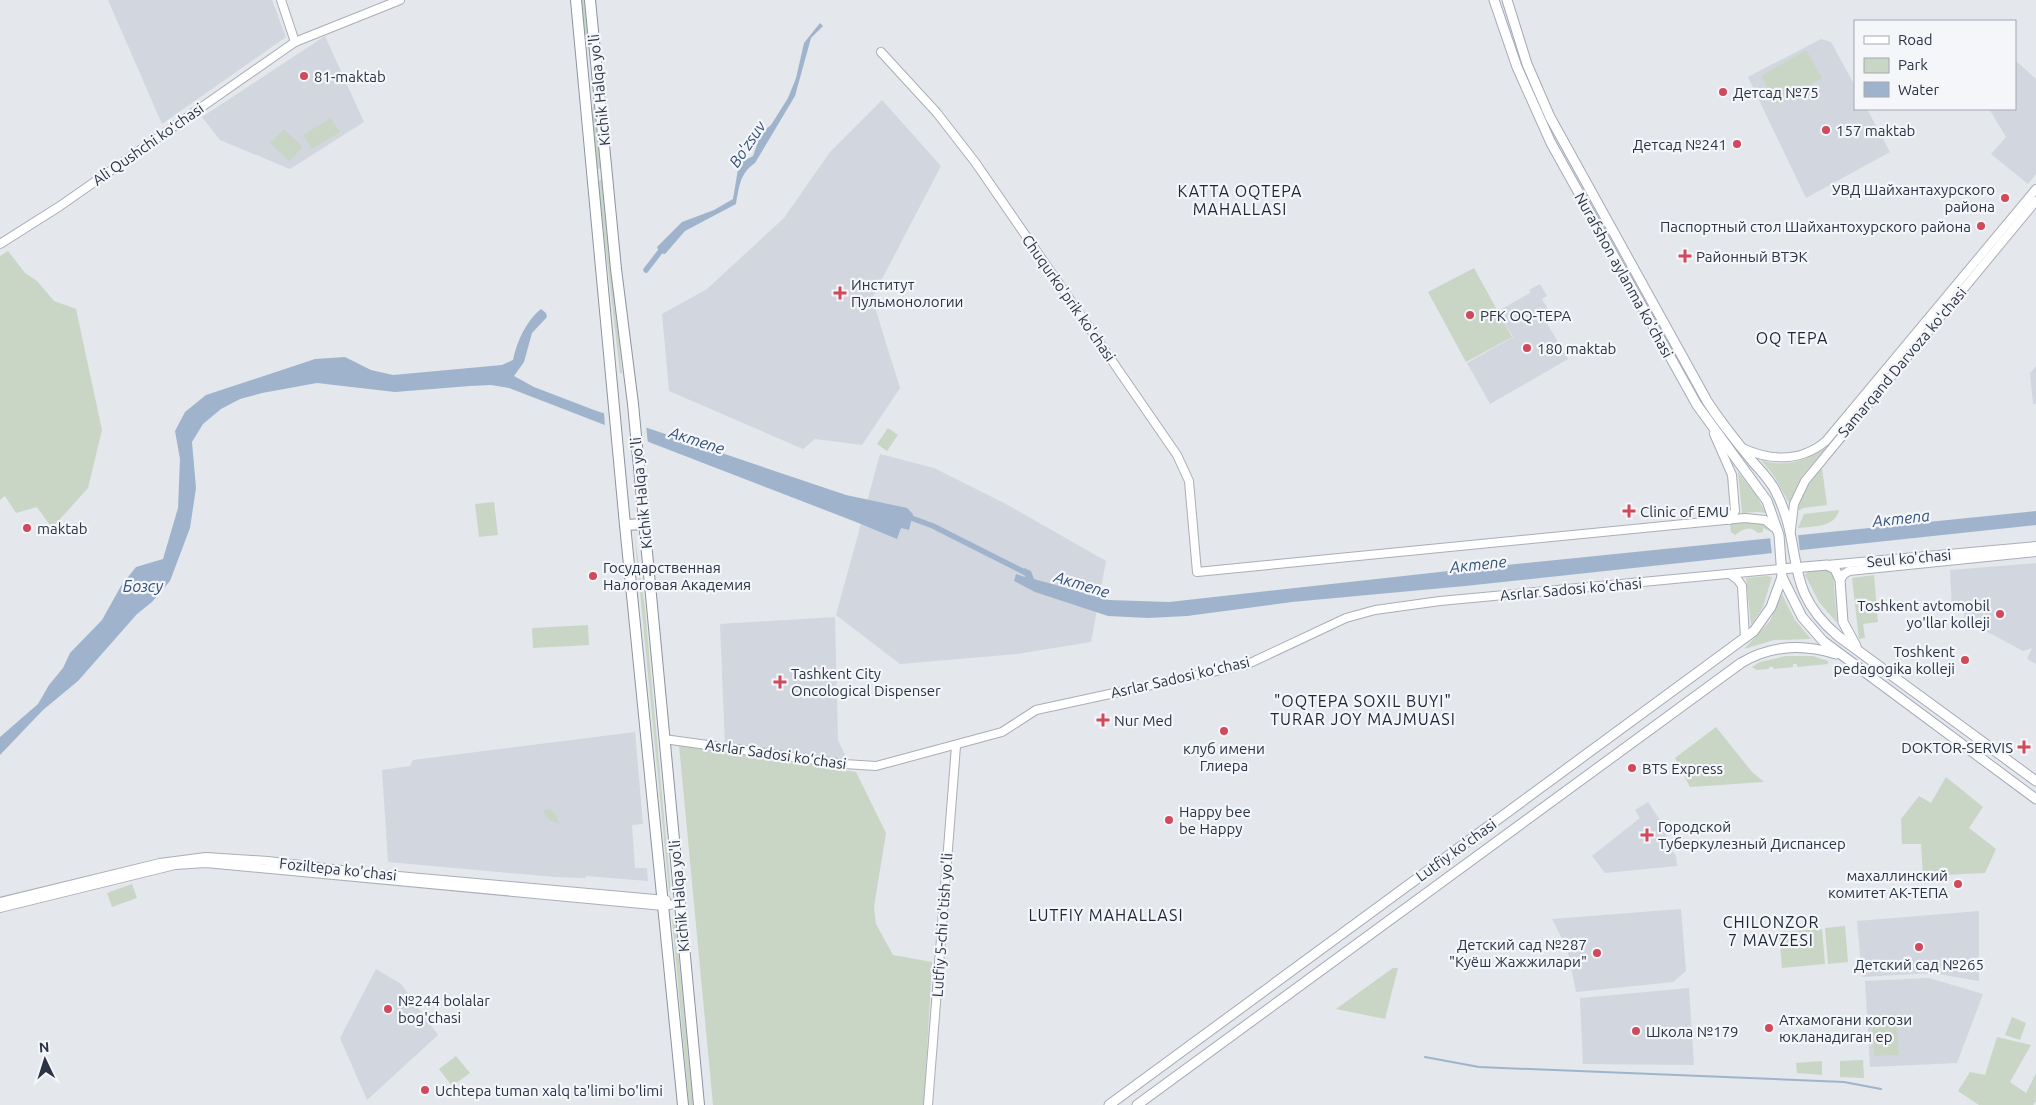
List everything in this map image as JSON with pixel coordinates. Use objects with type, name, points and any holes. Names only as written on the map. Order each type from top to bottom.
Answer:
[{"type":"highway","name":"Kichik Halqa yo'li","points":[[576,0],[625,525],[683,1105]]},
{"type":"highway","name":"Kichik Halqa yo'li","points":[[590,0],[607,180],[633,404],[699,1105]]},
{"type":"highway","points":[[585,95],[599,94]]},
{"type":"highway","points":[[593,179],[600,175],[607,180]]},
{"type":"highway","points":[[625,525],[644,524]]},
{"type":"main road","points":[[280,0],[296,42]]},
{"type":"main road","name":"Ali Qushchi koʻchasi","points":[[0,244],[60,206],[296,42],[400,0]]},
{"type":"main road","name":"Nurafshon aylanma ko'chasi","points":[[1494,0],[1536,112],[1582,199],[1711,428],[1767,501],[1779,535],[1782,573]]},
{"type":"main road","name":"Nurafshon aylanma ko'chasi","points":[[1507,0],[1511,17],[1545,107],[1592,194],[1707,401],[1776,492],[1791,534],[1795,568],[1804,596],[1816,615],[1832,631],[1862,654],[2036,781]]},
{"type":"main road","points":[[1500,20],[1507,22],[1511,17]]},
{"type":"main road","name":"Chuqurko'prik ko'chasi","points":[[881,52],[937,113],[975,162],[1176,455],[1189,481],[1197,572],[1729,520]]},
{"type":"main road","points":[[1536,112],[1539,106],[1545,107]]},
{"type":"main road","name":"Samarqand Darvoza koʻchasi","points":[[1742,447],[1762,455],[1785,458],[1804,455],[1826,441],[2036,189]]},
{"type":"main road","points":[[1582,199],[1592,194]]},
{"type":"main road","name":"Samarqand Darvoza koʻchasi","points":[[1791,534],[1794,504],[1805,481],[2036,201]]},
{"type":"main road","points":[[1632,289],[1642,283]]},
{"type":"main road","points":[[1653,328],[1663,322]]},
{"type":"main road","points":[[1711,428],[1731,471],[1737,515],[1743,519]]},
{"type":"main road","points":[[1729,520],[1735,513],[1736,508]]},
{"type":"main road","points":[[1729,520],[1767,520],[1779,535]]},
{"type":"main road","name":"Seul ko'chasi","points":[[1782,573],[1795,568],[2036,546]]},
{"type":"main road","points":[[1840,580],[1849,571],[2036,552]]},
{"type":"main road","points":[[1827,565],[1836,570],[1840,580],[1844,626],[1862,654]]},
{"type":"main road","points":[[1782,573],[1794,604],[1807,624],[1823,641],[2036,799]]},
{"type":"main road","name":"Asrlar Sadosi ko‘chasi","points":[[664,739],[863,766],[883,764],[956,746],[1006,730],[1025,715],[1036,710],[1248,664],[1346,618],[1375,610],[1440,601],[1728,574],[1782,573]]},
{"type":"main road","name":"Lutfiy ko'chasi","points":[[1111,1104],[1745,638],[1760,624],[1768,613],[1782,573]]},
{"type":"main road","points":[[1728,574],[1736,578],[1742,586],[1745,638]]},
{"type":"main road","name":"Lutfiy ko'chasi","points":[[1137,1105],[1538,810],[1751,657],[1776,649],[1795,647],[1816,648],[1842,655]]},
{"type":"main road","name":"Lutfiy 5-chi o'tish yo'li","points":[[928,1105],[956,746]]},
{"type":"main road","points":[[2001,773],[2010,771],[2010,762]]},
{"type":"main road","points":[[1529,796],[1529,807],[1538,810]]},
{"type":"main road","points":[[1491,824],[1502,826],[1502,837]]},
{"type":"main road","name":"Foziltepa ko'chasi","points":[[0,902],[160,863],[206,857],[268,861],[365,873],[663,903]]},
{"type":"main road","name":"Foziltepa ko'chasi","points":[[0,908],[174,865],[206,863],[680,903]]},
{"type":"shaded area","points":[[108,0],[272,0],[286,37],[162,124]]},
{"type":"shaded area","name":"81-maktab","points":[[325,36],[364,122],[290,169],[220,140],[202,117]]},
{"type":"shaded area","name":"157 maktab","points":[[1821,39],[1831,42],[1854,84],[1854,110],[1868,110],[1890,152],[1806,198],[1748,77]]},
{"type":"shaded area","points":[[2016,61],[2036,79],[2036,174],[2028,184],[1991,154],[2006,137],[1990,110],[2016,110]]},
{"type":"shaded area","points":[[882,100],[941,166],[872,298],[900,388],[862,445],[815,439],[803,449],[669,391],[662,314],[707,289],[784,218],[830,152]]},
{"type":"shaded area","name":"180 maktab","points":[[1540,284],[1547,296],[1542,299],[1549,311],[1542,315],[1568,359],[1490,404],[1467,363],[1513,337],[1498,311],[1530,293],[1529,290]]},
{"type":"shaded area","points":[[2036,366],[2036,404],[2033,404],[2030,373]]},
{"type":"shaded area","points":[[880,454],[934,468],[1006,504],[1106,561],[1091,642],[1017,654],[900,664],[836,615]]},
{"type":"shaded area","name":"Toshkent avtomobil yo'llar kolleji","points":[[2036,563],[2036,664],[2027,659],[2032,648],[2023,651],[1965,620],[1963,608],[1952,609],[1950,570]]},
{"type":"shaded area","name":"Tashkent City Oncological Dispenser","points":[[835,617],[838,740],[845,755],[844,764],[725,746],[720,624]]},
{"type":"shaded area","points":[[635,732],[643,824],[632,825],[635,868],[647,868],[648,881],[586,876],[586,878],[555,877],[388,862],[382,770],[410,766],[413,760]]},
{"type":"shaded area","points":[[1648,802],[1664,826],[1670,848],[1676,856],[1677,866],[1605,873],[1592,856],[1640,818],[1635,810]]},
{"type":"shaded area","points":[[1681,909],[1686,971],[1673,982],[1576,992],[1567,948],[1552,919]]},
{"type":"shaded area","name":"Детский сад №265","points":[[1979,911],[1979,981],[1933,973],[1862,977],[1857,921]]},
{"type":"shaded area","name":"№244 bolalar bog'chasi","points":[[376,969],[401,984],[438,1035],[367,1100],[340,1038]]},
{"type":"shaded area","points":[[1929,978],[1983,994],[1957,1063],[1870,1067],[1865,981]]},
{"type":"shaded area","name":"Школа №179","points":[[1689,988],[1694,1065],[1583,1064],[1580,998]]},
{"type":"green space","points":[[579,0],[585,0],[591,58],[581,23]]},
{"type":"green space","points":[[1806,50],[1822,78],[1777,104],[1761,76]]},
{"type":"green space","points":[[595,101],[602,168],[597,169],[590,117]]},
{"type":"green space","points":[[331,118],[340,132],[312,149],[303,135]]},
{"type":"green space","points":[[284,129],[303,147],[289,161],[270,143]]},
{"type":"green space","points":[[602,179],[604,181],[622,373],[620,373],[598,182]]},
{"type":"green space","points":[[8,251],[25,273],[37,281],[54,301],[76,309],[102,430],[88,488],[52,528],[37,507],[16,513],[5,496],[0,500],[0,256]]},
{"type":"green space","name":"PFK OQ-TEPA","points":[[1474,268],[1512,337],[1466,362],[1428,292]]},
{"type":"green space","points":[[888,428],[898,435],[887,451],[877,444]]},
{"type":"green space","points":[[1827,447],[1802,476],[1789,503],[1774,476],[1761,460],[1778,463],[1795,462]]},
{"type":"green space","points":[[1822,468],[1827,505],[1804,508],[1797,511],[1806,488]]},
{"type":"green space","points":[[1738,472],[1756,495],[1766,513],[1742,513]]},
{"type":"green space","points":[[494,502],[498,535],[479,537],[475,504]]},
{"type":"green space","points":[[1839,510],[1837,516],[1828,523],[1798,528],[1804,514]]},
{"type":"green space","points":[[1761,521],[1772,532],[1763,528],[1763,532],[1758,533],[1752,529],[1744,530],[1735,535],[1731,532],[1730,524]]},
{"type":"green space","points":[[634,530],[645,609],[671,892],[669,891]]},
{"type":"green space","points":[[1828,569],[1833,573],[1837,623],[1819,602],[1805,575],[1808,571]]},
{"type":"green space","points":[[1874,575],[1878,622],[1863,624],[1865,638],[1859,639],[1852,578]]},
{"type":"green space","points":[[1772,577],[1763,607],[1751,625],[1746,578]]},
{"type":"green space","points":[[1782,594],[1795,620],[1811,639],[1774,640],[1744,649],[1770,621]]},
{"type":"green space","points":[[588,625],[589,645],[533,648],[532,628]]},
{"type":"green space","points":[[1786,656],[1813,656],[1828,661],[1828,664],[1797,667],[1797,664],[1793,664],[1793,667],[1774,669],[1769,667],[1769,669],[1757,670],[1752,667],[1760,662]]},
{"type":"green space","points":[[1716,727],[1752,772],[1764,782],[1690,787],[1675,758]]},
{"type":"green space","points":[[679,745],[856,772],[886,833],[874,907],[876,924],[893,955],[932,962],[924,1105],[713,1105]]},
{"type":"green space","points":[[1946,777],[1983,807],[1969,828],[1996,849],[1985,873],[1923,876],[1921,844],[1902,844],[1901,819],[1919,796],[1931,803]]},
{"type":"green space","points":[[548,809],[555,813],[560,824],[549,820],[543,811]]},
{"type":"green space","points":[[132,884],[137,898],[112,907],[107,893]]},
{"type":"green space","points":[[675,918],[693,1105],[689,1105],[672,919]]},
{"type":"green space","points":[[1845,926],[1848,962],[1828,964],[1825,928]]},
{"type":"green space","points":[[1822,929],[1825,964],[1782,968],[1779,932]]},
{"type":"green space","points":[[1393,968],[1398,968],[1385,1019],[1336,1009]]},
{"type":"green space","points":[[1896,1014],[1899,1055],[1874,1056],[1872,1015]]},
{"type":"green space","points":[[2012,1017],[2026,1023],[2020,1040],[2005,1035]]},
{"type":"green space","points":[[1997,1037],[2031,1045],[2010,1082],[2026,1093],[2036,1073],[2036,1101],[2033,1105],[1979,1105],[1958,1091],[1970,1072],[1985,1075]]},
{"type":"green space","points":[[456,1056],[470,1073],[452,1086],[439,1069]]},
{"type":"green space","points":[[1863,1060],[1864,1078],[1840,1077],[1840,1061]]},
{"type":"green space","points":[[1822,1061],[1822,1075],[1797,1073],[1796,1063]]},
{"type":"water","points":[[820,23],[823,26],[811,38],[795,96],[755,163],[743,176],[736,204],[685,231],[665,254],[660,253],[657,247],[682,222],[714,210],[733,199],[739,163],[753,156],[761,133],[771,125],[788,98],[796,78],[804,43]]},
{"type":"water","name":"Бозсу","points":[[541,309],[546,313],[547,317],[532,333],[524,362],[514,376],[534,387],[594,410],[846,495],[907,508],[913,514],[909,530],[901,528],[897,539],[509,388],[491,385],[395,392],[317,383],[262,393],[240,399],[221,409],[203,424],[192,442],[196,488],[190,528],[170,581],[152,602],[137,614],[78,681],[43,710],[0,755],[0,737],[38,704],[49,685],[63,668],[70,653],[102,620],[121,586],[136,567],[163,559],[178,508],[180,459],[175,431],[185,412],[206,395],[315,359],[345,357],[371,370],[393,375],[502,365],[513,360],[523,332],[531,319]]},
{"type":"water","name":"Актепа","points":[[2036,511],[2036,525],[1465,586],[1292,602],[1187,616],[1148,618],[1108,616],[1035,592],[1014,581],[1016,574],[1025,577],[1026,574],[1022,572],[1024,568],[1031,571],[1034,579],[1109,600],[1169,602],[1458,570]]},
{"type":"pier","points":[[604,411],[646,425],[648,444],[605,428]]},
{"type":"pier","points":[[1798,534],[1800,553],[1772,555],[1770,537]]},
{"type":"waterway","name":"Bo'zsuv","points":[[646,270],[663,248]]},
{"type":"waterway","name":"Актепе","points":[[906,516],[933,526],[1028,574]]},
{"type":"waterway","points":[[1425,1057],[1479,1067],[1844,1082],[1881,1089]]},
{"type":"place","name":"81-maktab","points":[[304,76]]},
{"type":"place","name":"Детсад №75","points":[[1723,92]]},
{"type":"place","name":"157 maktab","points":[[1826,130]]},
{"type":"place","name":"Детсад №241","points":[[1737,144]]},
{"type":"place","name":"УВД Шайхантахурского района","points":[[2005,198]]},
{"type":"place","name":"Паспортный стол Шайхантохурского района","points":[[1981,226]]},
{"type":"place","name":"Районный ВТЭК","points":[[1685,256]]},
{"type":"place","name":"Институт Пульмонологии","points":[[840,293]]},
{"type":"place","name":"PFK OQ-TEPA","points":[[1470,315]]},
{"type":"place","name":"180 maktab","points":[[1527,348]]},
{"type":"place","name":"Clinic of EMU","points":[[1629,511]]},
{"type":"place","name":"maktab","points":[[27,528]]},
{"type":"place","name":"Государственная Налоговая Академия","points":[[593,576]]},
{"type":"place","name":"Toshkent avtomobil yo'llar kolleji","points":[[2000,614]]},
{"type":"place","name":"Toshkent pedagogika kolleji","points":[[1965,660]]},
{"type":"place","name":"Tashkent City Oncological Dispenser","points":[[780,682]]},
{"type":"place","name":"Nur Med","points":[[1103,720]]},
{"type":"place","name":"клуб имени Глиера","points":[[1224,731]]},
{"type":"place","name":"DOKTOR-SERVIS","points":[[2024,747]]},
{"type":"place","name":"BTS Express","points":[[1632,768]]},
{"type":"place","name":"Happy bee be Happy","points":[[1169,820]]},
{"type":"place","name":"Городской Туберкулезный Диспансер","points":[[1647,835]]},
{"type":"place","name":"махаллинский комитет АК-ТЕПА","points":[[1958,884]]},
{"type":"place","name":"Детский сад №265","points":[[1919,947]]},
{"type":"place","name":"Детский сад №287 \"Куёш Жажжилари\"","points":[[1597,953]]},
{"type":"place","name":"№244 bolalar bog'chasi","points":[[388,1009]]},
{"type":"place","name":"Атхамогани когози юкланадиган ер","points":[[1769,1028]]},
{"type":"place","name":"Школа №179","points":[[1636,1031]]},
{"type":"place","name":"Uchtepa tuman xalq ta'limi bo'limi","points":[[425,1090]]},
{"type":"district","name":"KATTA OQTEPA MAHALLASI","points":[[1240,200]]},
{"type":"district","name":"OQ TEPA","points":[[1792,338]]},
{"type":"district","name":"\"OQTEPA SOXIL BUYI\" TURAR JOY MAJMUASI","points":[[1363,710]]},
{"type":"district","name":"LUTFIY MAHALLASI","points":[[1106,915]]},
{"type":"district","name":"CHILONZOR 7 MAVZESI","points":[[1771,931]]}]
